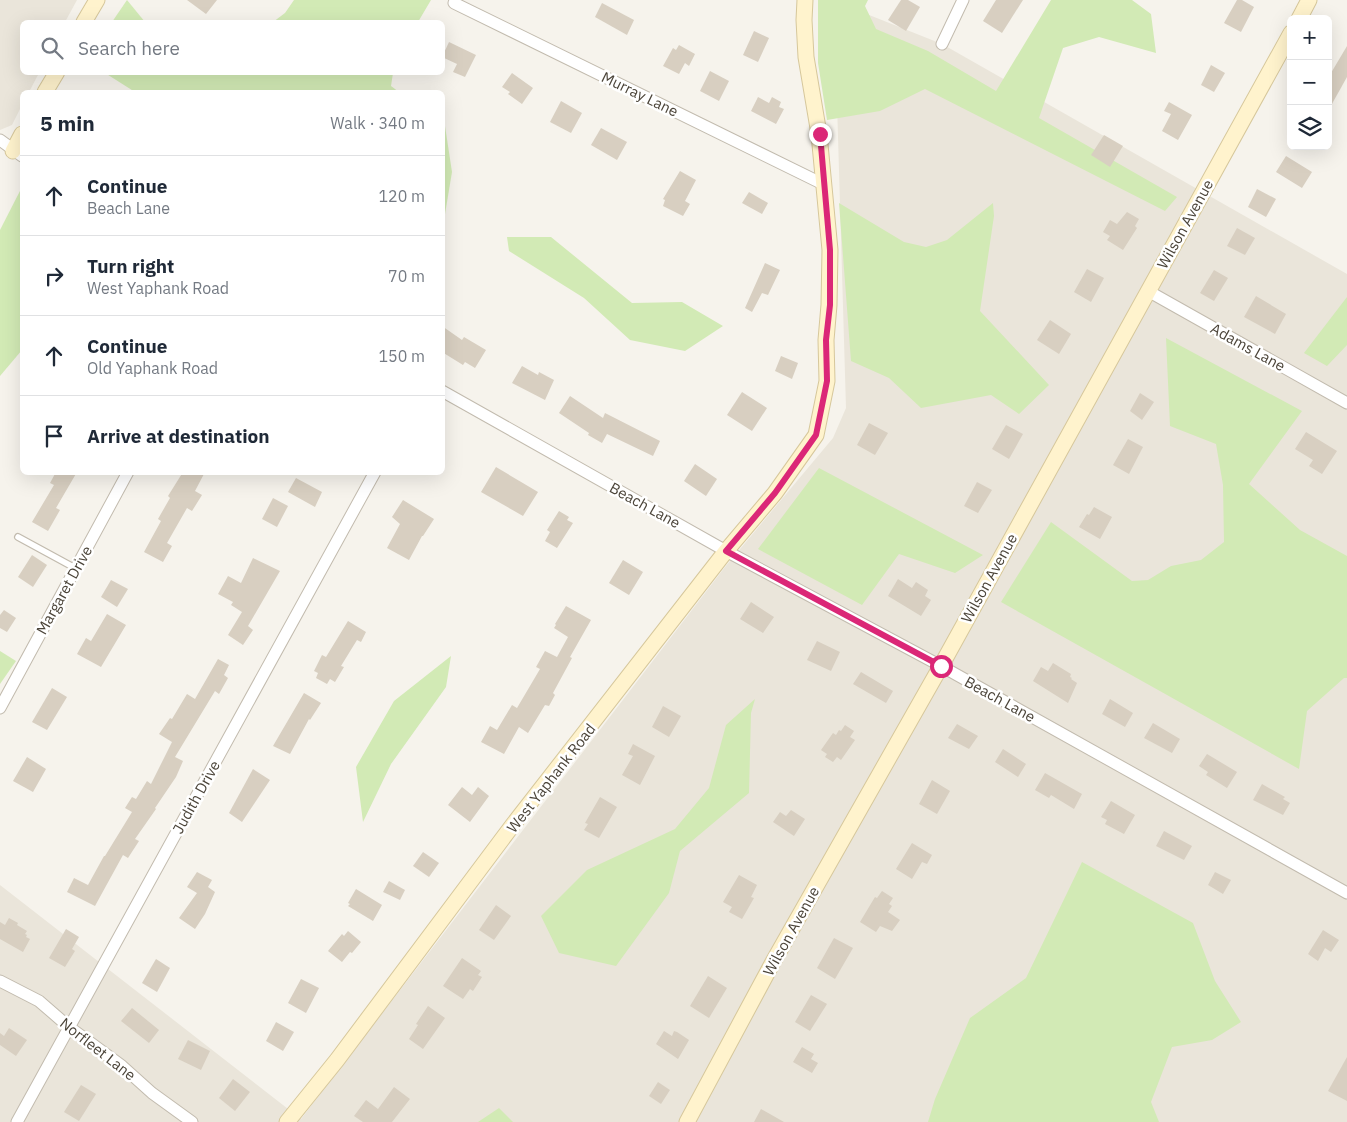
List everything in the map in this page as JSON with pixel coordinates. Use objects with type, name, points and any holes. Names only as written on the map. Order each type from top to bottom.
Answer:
[{"type":"street","points":[[85,20],[97,0]]},
{"type":"street","points":[[805,0],[806,57],[820,134],[825,186]]},
{"type":"street","points":[[942,44],[963,0]]},
{"type":"street","points":[[1301,15],[1309,0]]},
{"type":"street","name":"Murray Lane","points":[[454,3],[825,186]]},
{"type":"street","name":"Wilson Avenue","points":[[686,1122],[773,962],[941,666],[1287,40]]},
{"type":"street","points":[[46,90],[54,75]]},
{"type":"street","points":[[0,140],[12,151],[20,137]]},
{"type":"street","name":"West Yaphank Road","points":[[287,1122],[337,1060],[512,826],[726,551],[775,493],[816,435],[827,381],[826,340],[830,305],[830,250],[825,186]]},
{"type":"street","name":"Adams Lane","points":[[1148,291],[1347,403]]},
{"type":"street","name":"Beach Lane","points":[[445,393],[726,551],[941,666],[1347,893]]},
{"type":"street","name":"Margaret Drive","points":[[0,708],[126,475]]},
{"type":"street","name":"Judith Drive","points":[[17,1122],[373,475]]},
{"type":"street","name":"Norfleet Lane","points":[[0,981],[38,1001],[69,1027],[122,1066],[152,1093],[192,1122]]},
{"type":"lane","points":[[18,537],[76,568]]},
{"type":"shaded area","points":[[0,0],[77,0],[66,20],[20,20],[20,75],[38,75],[30,90],[20,90],[20,109],[12,125],[0,130]]},
{"type":"shaded area","points":[[834,1],[942,44],[1347,274],[1347,1122],[0,1122],[0,885],[301,1119],[725,567],[833,438],[846,408]]},
{"type":"green space","points":[[127,0],[143,20],[113,20]]},
{"type":"green space","points":[[294,0],[431,0],[419,20],[276,20],[285,13]]},
{"type":"green space","points":[[818,0],[868,0],[865,6],[876,29],[928,51],[996,91],[1051,0],[1132,0],[1151,14],[1156,53],[1099,37],[1063,48],[1039,118],[1177,197],[1165,211],[925,89],[880,111],[827,120],[818,63]]},
{"type":"green space","points":[[108,75],[393,75],[391,86],[396,90],[132,90]]},
{"type":"green space","points":[[445,126],[452,172],[445,214]]},
{"type":"green space","points":[[20,191],[20,352],[0,376],[0,230]]},
{"type":"green space","points":[[839,203],[904,242],[926,247],[947,240],[993,203],[994,216],[980,311],[1049,385],[1019,414],[991,395],[921,408],[889,378],[851,361]]},
{"type":"green space","points":[[507,237],[551,237],[632,303],[682,302],[723,326],[685,351],[630,340],[584,298],[509,251]]},
{"type":"green space","points":[[1347,297],[1347,345],[1327,366],[1304,353]]},
{"type":"green space","points":[[1166,338],[1302,411],[1249,484],[1300,530],[1347,556],[1347,678],[1344,678],[1307,711],[1299,769],[1001,602],[1051,522],[1132,581],[1148,580],[1171,566],[1201,560],[1224,542],[1223,485],[1216,444],[1170,426]]},
{"type":"green space","points":[[819,468],[983,555],[955,573],[899,554],[862,605],[758,549]]},
{"type":"green space","points":[[0,651],[16,661],[0,684]]},
{"type":"green space","points":[[451,656],[446,687],[391,764],[363,822],[356,767],[394,701]]},
{"type":"green space","points":[[755,699],[751,713],[749,793],[680,851],[669,893],[616,966],[559,953],[541,916],[587,870],[675,829],[709,788],[726,725]]},
{"type":"green space","points":[[1082,862],[1193,923],[1215,981],[1241,1022],[1212,1040],[1172,1047],[1151,1102],[1159,1122],[928,1122],[935,1099],[970,1018],[1026,978]]},
{"type":"green space","points":[[499,1108],[513,1122],[478,1122]]},
{"type":"building","points":[[187,0],[217,0],[206,14]]},
{"type":"building","points":[[901,0],[908,0],[920,7],[906,31],[888,20]]},
{"type":"building","points":[[996,0],[1023,0],[1002,33],[983,21]]},
{"type":"building","points":[[1237,0],[1242,0],[1254,7],[1241,32],[1224,23]]},
{"type":"building","points":[[602,3],[634,20],[627,35],[595,17]]},
{"type":"building","points":[[754,31],[769,38],[758,62],[743,55]]},
{"type":"building","points":[[449,42],[476,55],[465,77],[453,72],[457,64],[445,58],[445,51]]},
{"type":"building","points":[[679,45],[695,54],[689,66],[685,63],[679,74],[663,66],[673,48],[676,50]]},
{"type":"building","points":[[1347,46],[1347,77],[1332,104],[1332,71]]},
{"type":"building","points":[[1211,65],[1225,73],[1214,92],[1201,85]]},
{"type":"building","points":[[710,71],[729,81],[719,101],[700,91]]},
{"type":"building","points":[[512,73],[533,88],[522,104],[502,87]]},
{"type":"building","points":[[758,97],[769,103],[772,97],[781,102],[779,107],[784,109],[776,124],[751,111]]},
{"type":"building","points":[[561,101],[582,113],[571,133],[550,122]]},
{"type":"building","points":[[1169,102],[1192,115],[1178,140],[1162,131],[1171,114],[1164,111]]},
{"type":"building","points":[[601,128],[627,142],[617,160],[591,145]]},
{"type":"building","points":[[1104,135],[1123,146],[1110,167],[1091,155]]},
{"type":"building","points":[[1286,156],[1312,172],[1302,188],[1276,172]]},
{"type":"building","points":[[680,171],[696,180],[685,201],[690,204],[683,216],[663,206],[665,200],[663,199]]},
{"type":"building","points":[[1257,189],[1276,199],[1266,217],[1248,207]]},
{"type":"building","points":[[749,192],[768,203],[762,214],[742,203]]},
{"type":"building","points":[[1127,212],[1139,219],[1135,226],[1137,228],[1123,250],[1107,240],[1110,236],[1103,232],[1110,220],[1117,224]]},
{"type":"building","points":[[1237,228],[1255,238],[1245,255],[1227,246]]},
{"type":"building","points":[[765,263],[780,270],[768,295],[762,293],[752,312],[745,308]]},
{"type":"building","points":[[1087,269],[1104,278],[1091,302],[1074,292]]},
{"type":"building","points":[[1214,270],[1228,278],[1214,301],[1200,293]]},
{"type":"building","points":[[1256,296],[1286,314],[1275,334],[1244,317]]},
{"type":"building","points":[[1050,320],[1071,334],[1059,354],[1037,340]]},
{"type":"building","points":[[445,328],[462,340],[464,337],[486,350],[475,368],[465,362],[463,365],[445,354]]},
{"type":"building","points":[[781,356],[798,363],[792,379],[775,371]]},
{"type":"building","points":[[522,366],[538,375],[539,372],[554,380],[545,400],[512,383]]},
{"type":"building","points":[[742,392],[767,408],[752,431],[727,415]]},
{"type":"building","points":[[1140,393],[1154,402],[1142,420],[1130,411]]},
{"type":"building","points":[[570,396],[603,418],[605,413],[660,441],[653,456],[607,434],[602,443],[588,435],[589,433],[559,413]]},
{"type":"building","points":[[869,423],[888,433],[875,455],[857,445]]},
{"type":"building","points":[[1006,425],[1023,434],[1009,459],[992,449]]},
{"type":"building","points":[[1306,432],[1337,451],[1322,474],[1309,466],[1313,460],[1295,449]]},
{"type":"building","points":[[1128,439],[1143,447],[1129,474],[1113,465]]},
{"type":"building","points":[[695,464],[717,479],[706,496],[684,481]]},
{"type":"building","points":[[496,467],[538,492],[523,516],[481,492]]},
{"type":"building","points":[[54,475],[75,475],[56,508],[60,510],[48,531],[32,522],[54,485],[50,483]]},
{"type":"building","points":[[181,475],[203,475],[195,491],[202,495],[192,511],[187,508],[167,543],[172,546],[163,562],[144,552],[161,521],[158,519],[170,498],[168,496]]},
{"type":"building","points":[[296,478],[322,492],[315,507],[288,492]]},
{"type":"building","points":[[977,482],[992,490],[978,513],[964,506]]},
{"type":"building","points":[[273,498],[288,506],[277,527],[262,519]]},
{"type":"building","points":[[403,500],[434,519],[409,560],[387,548],[400,524],[392,517]]},
{"type":"building","points":[[1094,507],[1112,517],[1100,539],[1079,527]]},
{"type":"building","points":[[559,511],[569,517],[567,520],[573,523],[557,548],[545,541],[550,532],[547,530]]},
{"type":"building","points":[[32,555],[47,565],[33,587],[18,577]]},
{"type":"building","points":[[253,558],[280,571],[248,626],[253,630],[243,645],[228,635],[242,612],[231,605],[233,602],[218,594],[228,576],[241,583]]},
{"type":"building","points":[[623,560],[643,572],[629,595],[609,583]]},
{"type":"building","points":[[898,579],[912,588],[916,582],[928,590],[925,596],[931,600],[921,616],[888,596]]},
{"type":"building","points":[[111,580],[128,589],[117,607],[101,597]]},
{"type":"building","points":[[751,602],[774,617],[763,633],[740,619]]},
{"type":"building","points":[[566,606],[591,620],[570,657],[572,658],[553,693],[555,695],[549,706],[545,705],[528,733],[519,727],[504,754],[481,742],[490,726],[497,730],[512,705],[517,708],[540,669],[536,667],[545,651],[557,657],[568,637],[554,628]]},
{"type":"building","points":[[4,610],[16,618],[7,632],[0,628],[0,615]]},
{"type":"building","points":[[107,614],[126,625],[101,667],[77,654],[86,638],[91,641]]},
{"type":"building","points":[[348,621],[366,632],[361,642],[357,640],[341,666],[344,667],[335,682],[330,679],[327,684],[316,678],[318,673],[314,671],[322,655],[326,657]]},
{"type":"building","points":[[817,641],[840,652],[831,671],[807,660]]},
{"type":"building","points":[[218,659],[229,665],[224,675],[228,678],[219,694],[215,691],[175,757],[183,761],[176,777],[135,839],[139,841],[128,858],[123,855],[95,906],[67,892],[74,878],[88,885],[132,812],[125,808],[132,797],[136,799],[147,781],[151,784],[172,742],[159,734],[170,718],[172,719],[187,694],[195,699]]},
{"type":"building","points":[[1053,663],[1071,674],[1071,679],[1077,683],[1068,703],[1033,681],[1041,667],[1048,671]]},
{"type":"building","points":[[861,672],[893,691],[886,703],[853,684]]},
{"type":"building","points":[[52,688],[67,697],[47,730],[32,722]]},
{"type":"building","points":[[304,693],[321,703],[309,719],[290,754],[273,746]]},
{"type":"building","points":[[1110,699],[1133,713],[1125,727],[1102,714]]},
{"type":"building","points":[[663,706],[681,716],[669,737],[652,727]]},
{"type":"building","points":[[1153,723],[1180,739],[1172,753],[1144,738]]},
{"type":"building","points":[[957,724],[978,736],[969,749],[948,738]]},
{"type":"building","points":[[845,725],[854,731],[850,737],[855,740],[841,760],[837,757],[833,762],[825,757],[827,754],[821,750],[833,733],[836,735]]},
{"type":"building","points":[[633,744],[655,756],[640,785],[622,775],[633,756],[628,754]]},
{"type":"building","points":[[1003,749],[1026,764],[1018,777],[995,762]]},
{"type":"building","points":[[1207,754],[1237,772],[1227,788],[1206,775],[1208,772],[1199,766]]},
{"type":"building","points":[[27,757],[46,769],[33,792],[13,781]]},
{"type":"building","points":[[253,769],[270,780],[242,822],[229,813]]},
{"type":"building","points":[[1045,773],[1082,794],[1074,809],[1051,795],[1049,798],[1035,790]]},
{"type":"building","points":[[932,780],[950,791],[937,814],[919,804]]},
{"type":"building","points":[[1262,784],[1285,797],[1283,799],[1290,803],[1283,815],[1253,800]]},
{"type":"building","points":[[462,787],[472,795],[478,787],[489,796],[470,822],[448,805]]},
{"type":"building","points":[[600,797],[617,807],[599,838],[584,830],[588,824],[585,823]]},
{"type":"building","points":[[1111,801],[1135,815],[1124,834],[1105,824],[1107,820],[1101,817]]},
{"type":"building","points":[[791,810],[805,819],[794,836],[773,822],[780,812],[786,816]]},
{"type":"building","points":[[1164,831],[1192,846],[1184,860],[1156,846]]},
{"type":"building","points":[[912,843],[932,855],[927,864],[922,862],[912,879],[896,869]]},
{"type":"building","points":[[423,852],[439,863],[429,877],[413,866]]},
{"type":"building","points":[[197,872],[212,880],[208,887],[215,892],[205,914],[195,929],[179,918],[197,893],[187,887]]},
{"type":"building","points":[[1215,872],[1231,880],[1223,894],[1208,885]]},
{"type":"building","points":[[739,875],[757,885],[751,897],[754,898],[742,919],[729,912],[732,907],[723,902]]},
{"type":"building","points":[[389,881],[405,890],[400,900],[383,892]]},
{"type":"building","points":[[356,889],[382,905],[373,921],[348,906]]},
{"type":"building","points":[[882,891],[893,898],[889,904],[892,906],[888,912],[900,920],[892,931],[880,926],[876,932],[860,922],[875,897],[877,898]]},
{"type":"building","points":[[496,905],[511,916],[494,940],[479,930]]},
{"type":"building","points":[[9,918],[27,931],[26,937],[30,939],[23,952],[0,939],[0,922],[5,925]]},
{"type":"building","points":[[66,929],[79,937],[72,949],[75,951],[65,967],[49,958]]},
{"type":"building","points":[[1323,930],[1339,940],[1331,952],[1325,948],[1318,961],[1308,954]]},
{"type":"building","points":[[348,931],[361,942],[342,962],[328,951],[342,934],[344,936]]},
{"type":"building","points":[[834,938],[853,948],[835,979],[817,968]]},
{"type":"building","points":[[462,958],[481,971],[478,975],[482,977],[473,991],[470,989],[463,999],[443,986]]},
{"type":"building","points":[[156,959],[170,968],[157,992],[142,983]]},
{"type":"building","points":[[708,976],[727,988],[709,1018],[690,1006]]},
{"type":"building","points":[[301,979],[319,988],[306,1013],[288,1003]]},
{"type":"building","points":[[811,995],[827,1004],[810,1031],[795,1022]]},
{"type":"building","points":[[428,1006],[445,1018],[423,1049],[409,1039]]},
{"type":"building","points":[[132,1008],[159,1030],[149,1043],[121,1021]]},
{"type":"building","points":[[276,1022],[294,1032],[283,1051],[266,1041]]},
{"type":"building","points":[[9,1028],[27,1040],[16,1056],[0,1045],[0,1033],[4,1036]]},
{"type":"building","points":[[664,1031],[672,1036],[674,1031],[677,1032],[689,1040],[678,1059],[656,1044]]},
{"type":"building","points":[[188,1040],[210,1051],[201,1070],[178,1059]]},
{"type":"building","points":[[802,1047],[814,1054],[811,1059],[818,1063],[812,1073],[793,1062]]},
{"type":"building","points":[[1347,1057],[1347,1101],[1328,1091]]},
{"type":"building","points":[[233,1079],[250,1092],[235,1111],[219,1098]]},
{"type":"building","points":[[658,1082],[670,1090],[661,1104],[649,1096]]},
{"type":"building","points":[[81,1085],[96,1094],[79,1121],[64,1112]]},
{"type":"building","points":[[394,1087],[410,1099],[392,1122],[363,1122],[354,1116],[366,1100],[378,1109]]},
{"type":"building","points":[[761,1109],[784,1122],[754,1122]]},
{"type":"route","points":[[820,134],[830,250],[830,305],[826,340],[827,381],[816,435],[775,493],[726,551],[941,666]]}]
